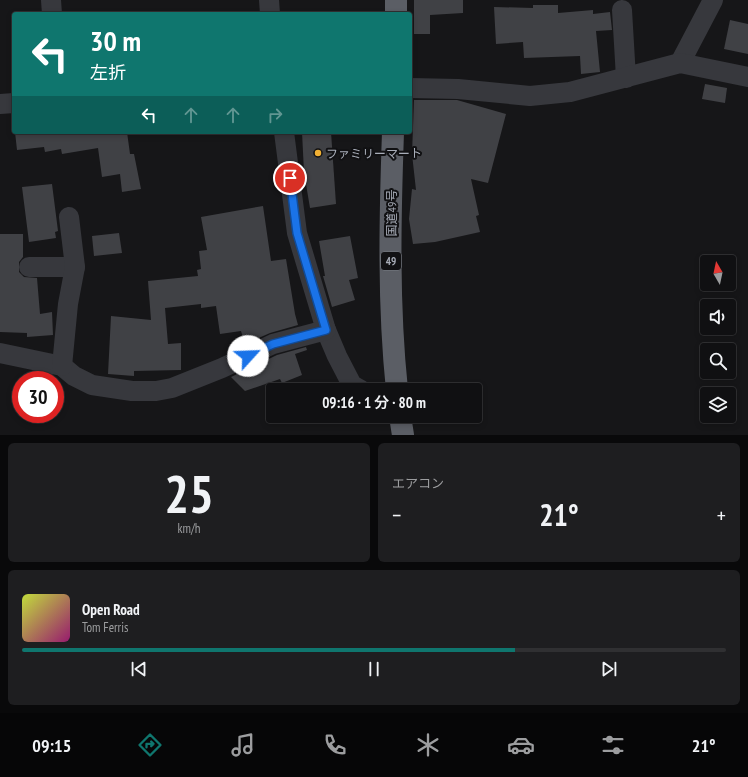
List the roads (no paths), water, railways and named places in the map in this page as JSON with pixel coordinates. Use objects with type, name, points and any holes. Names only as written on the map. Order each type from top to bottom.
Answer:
[{"type":"highway","points":[[396,0],[396,12]]},
{"type":"highway","name":"国道49号","points":[[393,134],[391,336],[396,383]]},
{"type":"highway","points":[[401,423],[403,435]]},
{"type":"street","points":[[51,0],[52,12]]},
{"type":"street","points":[[269,0],[270,12]]},
{"type":"street","points":[[680,63],[713,0]]},
{"type":"street","points":[[622,10],[626,78]]},
{"type":"street","points":[[412,88],[530,96],[570,92],[680,63],[748,77]]},
{"type":"street","points":[[0,104],[12,103]]},
{"type":"street","points":[[284,134],[297,233],[326,330],[351,383]]},
{"type":"street","points":[[62,366],[68,304],[75,267],[69,217]]},
{"type":"street","points":[[29,267],[75,267]]},
{"type":"street","points":[[0,353],[62,366],[74,376],[92,385],[132,391],[156,391],[179,385],[222,368],[273,344],[326,330]]},
{"type":"place","name":"ファミリーマート","points":[[318,153]]}]
